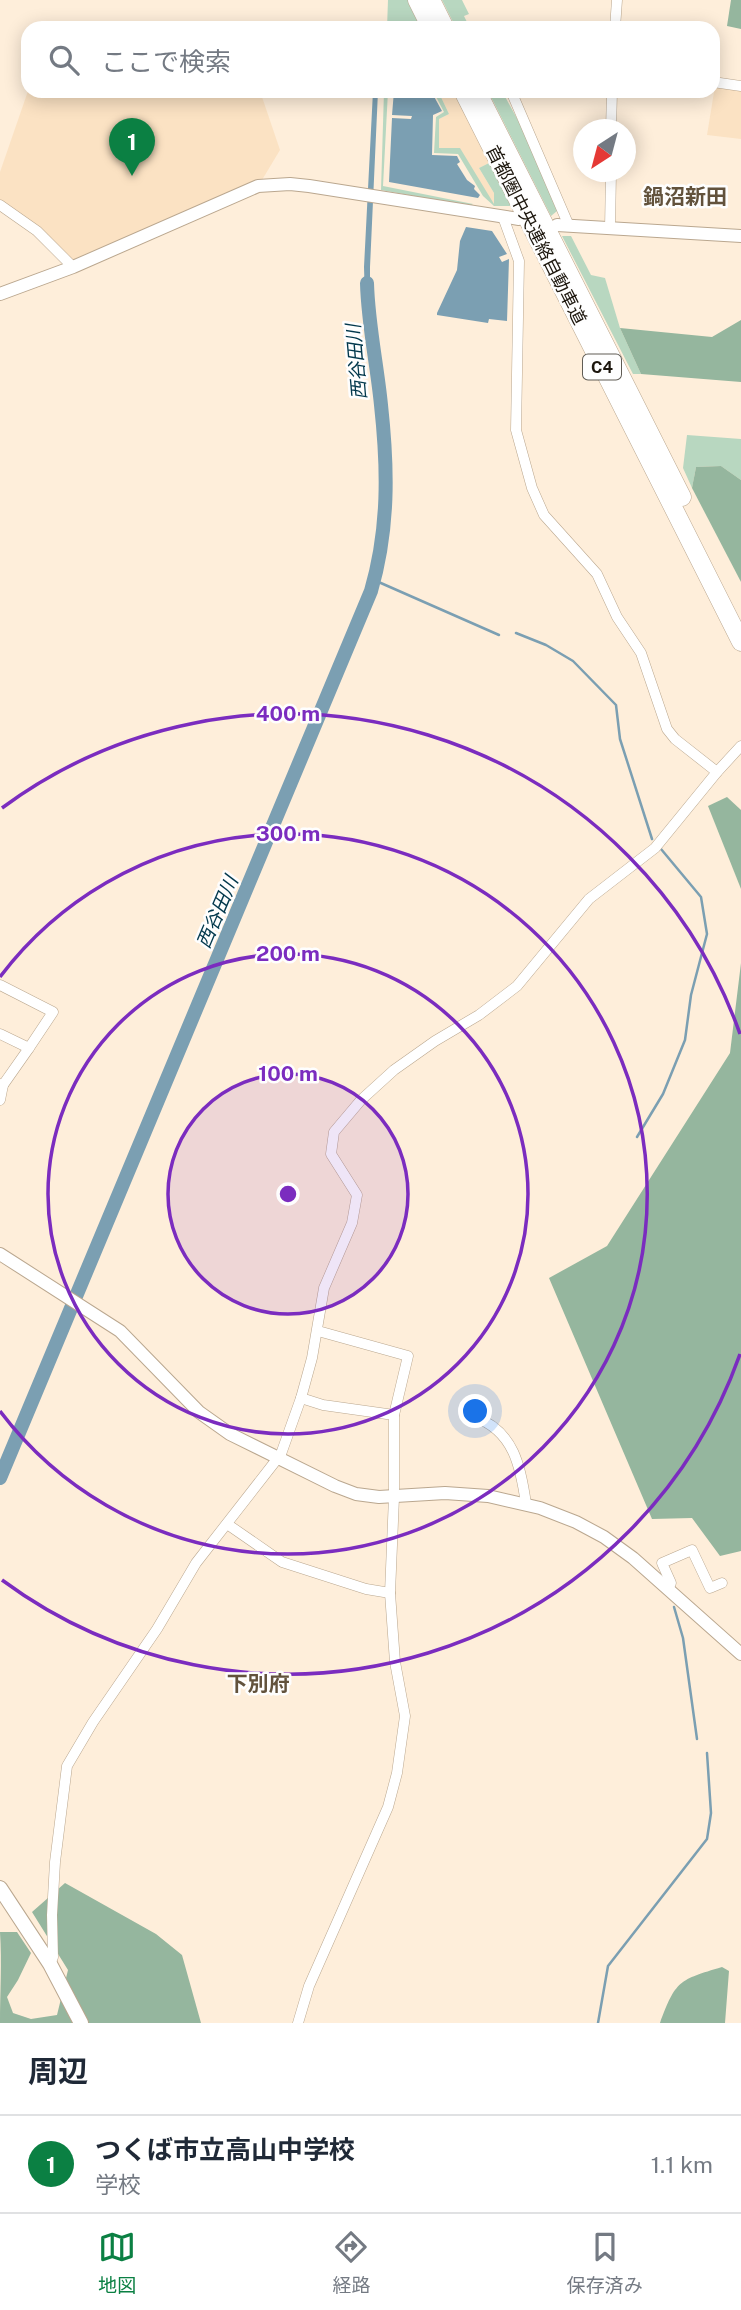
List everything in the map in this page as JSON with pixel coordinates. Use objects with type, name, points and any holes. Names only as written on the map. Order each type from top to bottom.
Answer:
[{"type":"highway","points":[[417,0],[428,21]]},
{"type":"highway","points":[[431,0],[442,21]]},
{"type":"highway","name":"首都圏中央連絡自動車道","points":[[467,98],[741,642]]},
{"type":"highway","name":"首都圏中央連絡自動車道","points":[[481,98],[741,615]]},
{"type":"main road","points":[[0,1888],[50,1964],[81,2023]]},
{"type":"street","points":[[616,21],[617,0]]},
{"type":"street","points":[[720,83],[741,86]]},
{"type":"street","points":[[514,98],[562,207],[563,225],[741,236]]},
{"type":"street","points":[[611,119],[612,98]]},
{"type":"street","points":[[610,229],[611,182]]},
{"type":"street","points":[[0,293],[73,268],[258,186],[290,184],[519,219]]},
{"type":"street","points":[[0,205],[37,231],[73,268]]},
{"type":"street","points":[[503,217],[519,261],[516,430],[532,488],[544,515],[597,574],[617,617],[641,653],[667,729],[717,772]]},
{"type":"street","points":[[50,1964],[53,1957],[55,1862],[67,1766],[95,1719],[157,1629],[196,1563],[279,1458],[301,1398],[318,1331],[324,1288],[352,1223],[357,1195],[331,1154],[334,1132],[361,1100],[394,1070],[517,986],[589,900],[655,848],[741,746]]},
{"type":"street","points":[[0,985],[53,1012],[2,1084],[0,1100]]},
{"type":"street","points":[[0,1034],[29,1048]]},
{"type":"street","points":[[0,1254],[104,1319],[134,1343],[190,1403],[214,1424],[345,1491],[367,1496],[394,1497],[456,1494],[488,1496],[526,1504],[576,1522],[604,1537],[633,1558],[741,1654]]},
{"type":"street","points":[[298,2023],[309,1986],[388,1807],[397,1773],[405,1716],[395,1662],[390,1593],[394,1416],[408,1356],[318,1331]]},
{"type":"street","points":[[301,1398],[323,1405],[394,1416]]},
{"type":"street","points":[[474,1417],[493,1428],[511,1448],[521,1469],[526,1504]]},
{"type":"street","points":[[227,1524],[282,1562],[366,1590],[390,1593]]},
{"type":"street","points":[[668,1589],[671,1583],[662,1563],[692,1549],[710,1588],[722,1583]]},
{"type":"shaded area","points":[[720,87],[741,91],[741,139],[707,135],[713,98],[720,98]]},
{"type":"shaded area","points":[[26,98],[262,98],[280,150],[262,180],[70,261],[0,202],[0,172]]},
{"type":"shaded area","points":[[441,98],[456,98],[489,163],[479,168],[494,193],[494,206],[460,149],[439,148],[439,119],[449,114]]},
{"type":"green space","points":[[388,0],[408,0],[418,21],[387,21]]},
{"type":"green space","points":[[442,0],[462,0],[469,14],[464,16],[466,21],[452,21]]},
{"type":"green space","points":[[731,0],[741,0],[741,29],[727,26]]},
{"type":"green space","points":[[384,98],[388,98],[383,186],[473,204],[470,206],[381,190]]},
{"type":"green space","points":[[437,98],[441,98],[449,114],[439,119],[439,148],[460,148],[494,204],[494,193],[479,168],[489,163],[512,206],[494,206],[483,196],[458,154],[434,153],[436,117],[444,112]]},
{"type":"green space","points":[[492,98],[506,98],[520,124],[557,204],[557,211],[551,216]]},
{"type":"green space","points":[[562,236],[571,236],[591,275],[605,278],[620,328],[641,374],[633,374]]},
{"type":"green space","points":[[741,320],[741,382],[641,374],[620,328],[712,337]]},
{"type":"green space","points":[[687,435],[741,439],[741,480],[721,466],[696,467],[692,488],[683,468]]},
{"type":"green space","points":[[721,466],[741,480],[741,582],[692,488],[696,467]]},
{"type":"green space","points":[[727,797],[741,810],[741,889],[708,806]]},
{"type":"green space","points":[[741,963],[741,1551],[720,1556],[692,1518],[652,1519],[549,1278],[607,1246],[730,1053]]},
{"type":"green space","points":[[65,1883],[156,1934],[182,1955],[201,2023],[0,2023],[0,1932],[17,1932],[31,1953],[7,1997],[13,2013],[31,2019],[57,2015],[68,1970],[32,1912]]},
{"type":"green space","points":[[722,1967],[729,1971],[725,2023],[660,2023],[670,1998],[681,1984],[696,1975]]},
{"type":"water","points":[[373,98],[378,98],[370,300],[365,301],[364,267]]},
{"type":"water","points":[[393,98],[435,98],[442,111],[433,115],[432,155],[457,156],[460,162],[457,164],[467,180],[475,186],[474,189],[480,195],[478,198],[389,182],[392,118],[411,119],[412,116],[392,115]]},
{"type":"water","points":[[466,227],[492,231],[507,254],[499,257],[502,262],[509,259],[507,321],[489,319],[488,323],[437,315],[457,270],[460,241]]},
{"type":"waterway","name":"西谷田川","points":[[0,1478],[371,591],[381,545],[386,476],[367,283]]},
{"type":"waterway","points":[[374,580],[499,635]]},
{"type":"waterway","points":[[516,633],[546,645],[573,661],[616,705],[620,739],[652,839]]},
{"type":"waterway","points":[[637,1137],[663,1094],[685,1040],[691,995],[707,934],[701,897],[661,849]]},
{"type":"waterway","points":[[674,1607],[683,1638],[697,1739]]},
{"type":"waterway","points":[[598,2023],[608,1966],[707,1839],[711,1813],[707,1753]]},
{"type":"place","name":"つくば市立高山中学校","points":[[132,176]]},
{"type":"district","name":"鍋沼新田","points":[[685,197]]},
{"type":"district","name":"下別府","points":[[258,1684]]}]
